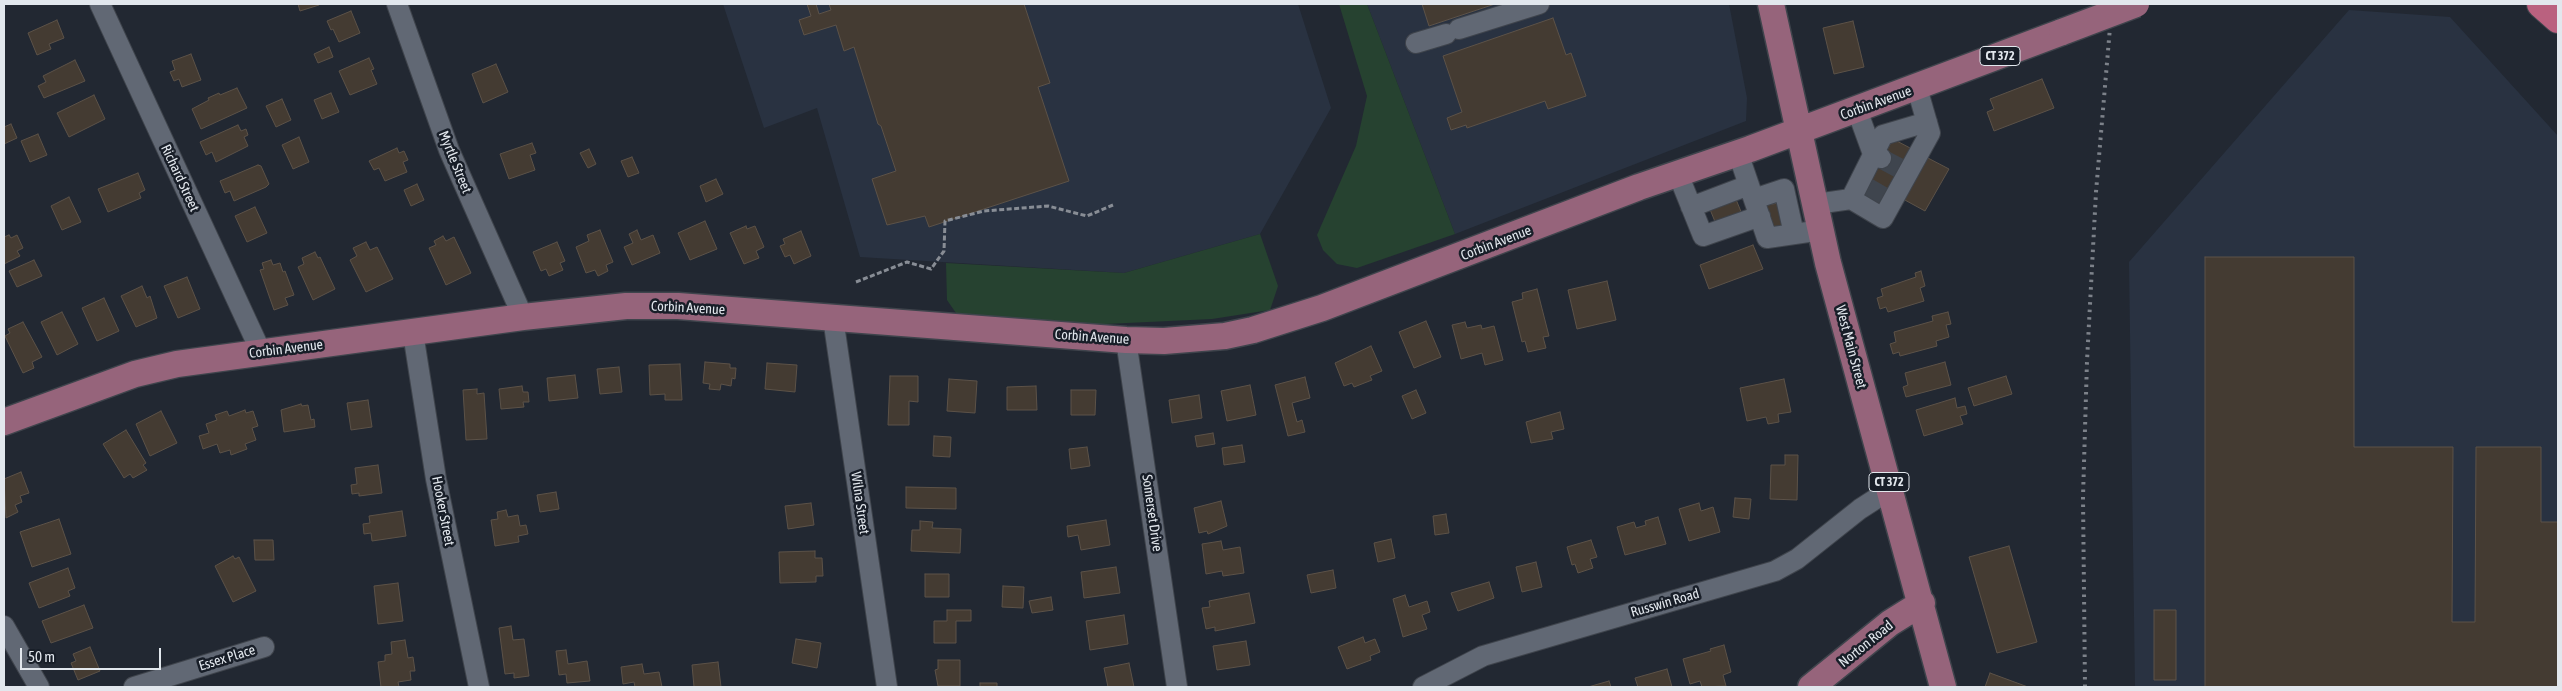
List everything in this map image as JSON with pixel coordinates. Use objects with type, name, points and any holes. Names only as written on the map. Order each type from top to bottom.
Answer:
[{"type":"highway","points":[[2541,4],[2558,20]]},
{"type":"main road","name":"West Main Street","points":[[1771,4],[1832,277],[1922,603],[1943,687]]},
{"type":"main road","name":"Corbin Avenue","points":[[6,417],[156,368],[523,317],[652,306],[1126,340],[1200,340],[1225,336],[1279,323],[1678,174],[1917,88],[2136,4]]},
{"type":"main road","name":"Norton Road","points":[[1811,687],[1890,623],[1922,603]]},
{"type":"street","name":"Richard Street","points":[[100,4],[261,352]]},
{"type":"street","name":"Myrtle Street","points":[[396,4],[449,150],[523,317]]},
{"type":"street","points":[[1416,43],[1540,4]]},
{"type":"street","points":[[1859,189],[1883,218],[1889,200],[1904,171],[1930,133],[1917,88]]},
{"type":"street","points":[[1857,110],[1878,156]]},
{"type":"street","points":[[1859,189],[1878,156],[1883,135],[1927,122]]},
{"type":"street","points":[[1738,154],[1767,238],[1822,230]]},
{"type":"street","points":[[1678,174],[1703,236],[1754,200]]},
{"type":"street","points":[[1691,207],[1754,200],[1784,189],[1813,192],[1859,189]]},
{"type":"street","points":[[1784,189],[1794,234]]},
{"type":"street","name":"Wilna Street","points":[[833,318],[887,687]]},
{"type":"street","name":"Hooker Street","points":[[413,333],[436,479],[478,687]]},
{"type":"street","name":"Somerset Drive","points":[[1126,340],[1177,687]]},
{"type":"street","name":"Russwin Road","points":[[1423,687],[1483,656],[1774,571],[1797,559],[1860,509],[1891,489]]},
{"type":"street","points":[[4,626],[39,687]]},
{"type":"street","name":"Essex Place","points":[[134,687],[264,647]]},
{"type":"path","points":[[856,282],[907,262],[931,269],[944,251],[945,221],[984,211],[1048,206],[1087,216],[1113,205]]},
{"type":"shaded area","points":[[723,4],[1298,4],[1331,108],[1260,234],[1124,273],[860,257],[817,108],[764,128]]},
{"type":"shaded area","points":[[1367,4],[1729,4],[1747,98],[1746,121],[1455,234]]},
{"type":"shaded area","points":[[2349,10],[2450,17],[2558,136],[2558,687],[2135,687],[2129,262]]},
{"type":"green space","points":[[1339,4],[1367,4],[1455,234],[1357,268],[1337,264],[1323,250],[1317,235],[1356,146],[1367,96]]},
{"type":"green space","points":[[1260,234],[1278,286],[1270,310],[1212,319],[1084,325],[956,313],[947,300],[946,263],[1124,273]]},
{"type":"building","points":[[298,4],[319,4],[319,5],[300,11]]},
{"type":"building","points":[[807,4],[816,4],[819,14],[831,10],[829,4],[1024,4],[1050,83],[1038,87],[1069,181],[929,227],[925,216],[887,225],[872,179],[896,171],[881,126],[878,124],[854,47],[844,51],[836,25],[804,35],[799,20],[811,16]]},
{"type":"building","points":[[1422,4],[1495,4],[1429,26]]},
{"type":"building","points":[[351,11],[360,33],[339,42],[327,21]]},
{"type":"building","points":[[1553,18],[1566,55],[1571,53],[1586,96],[1548,109],[1545,101],[1467,128],[1466,125],[1451,130],[1447,118],[1462,112],[1443,56]]},
{"type":"building","points":[[57,20],[64,38],[49,44],[51,49],[37,55],[28,33]]},
{"type":"building","points":[[1853,21],[1864,67],[1834,74],[1823,28]]},
{"type":"building","points":[[329,47],[333,57],[318,63],[314,54]]},
{"type":"building","points":[[191,54],[201,80],[182,87],[179,79],[174,81],[170,72],[175,70],[172,61]]},
{"type":"building","points":[[369,58],[374,69],[371,70],[377,84],[350,95],[339,71]]},
{"type":"building","points":[[75,60],[85,81],[44,98],[38,86],[46,82],[43,76]]},
{"type":"building","points":[[496,64],[508,92],[483,103],[472,74]]},
{"type":"building","points":[[2042,79],[2054,108],[1994,131],[1987,112],[1994,109],[1990,99]]},
{"type":"building","points":[[237,88],[247,108],[201,129],[192,109],[209,100],[208,98]]},
{"type":"building","points":[[331,93],[339,112],[322,119],[314,100]]},
{"type":"building","points":[[94,95],[105,119],[69,137],[57,113]]},
{"type":"building","points":[[282,99],[291,120],[276,127],[266,106]]},
{"type":"building","points":[[11,124],[17,138],[4,144],[4,127]]},
{"type":"building","points":[[238,125],[241,131],[246,129],[248,135],[244,137],[248,146],[216,162],[212,152],[206,155],[200,142]]},
{"type":"building","points":[[38,134],[47,155],[30,162],[21,141]]},
{"type":"building","points":[[299,137],[309,162],[293,169],[282,145]]},
{"type":"building","points":[[1893,139],[1912,149],[1880,206],[1862,195]]},
{"type":"building","points":[[532,143],[536,153],[530,155],[535,170],[509,179],[500,154]]},
{"type":"building","points":[[397,148],[399,153],[404,151],[408,160],[403,162],[407,172],[385,181],[379,168],[374,170],[369,161]]},
{"type":"building","points":[[589,149],[596,164],[588,168],[580,153]]},
{"type":"building","points":[[632,157],[639,173],[628,177],[621,161]]},
{"type":"building","points":[[1926,157],[1949,169],[1925,211],[1903,199]]},
{"type":"building","points":[[258,165],[261,166],[269,184],[266,187],[234,201],[230,191],[225,193],[220,181]]},
{"type":"building","points":[[138,173],[145,190],[139,193],[141,198],[108,212],[98,189]]},
{"type":"building","points":[[716,179],[723,194],[706,202],[700,186]]},
{"type":"building","points":[[417,184],[424,200],[411,206],[404,190]]},
{"type":"building","points":[[69,197],[81,222],[62,230],[51,206]]},
{"type":"building","points":[[1735,197],[1742,214],[1716,224],[1709,207]]},
{"type":"building","points":[[1784,202],[1789,225],[1771,229],[1767,205]]},
{"type":"building","points":[[255,207],[267,233],[247,242],[235,216]]},
{"type":"building","points":[[705,221],[717,249],[690,260],[678,233]]},
{"type":"building","points":[[746,226],[747,229],[755,226],[764,247],[756,251],[759,258],[744,264],[730,233]]},
{"type":"building","points":[[600,230],[613,262],[606,265],[608,271],[598,276],[595,270],[586,273],[576,247],[589,241],[587,235]]},
{"type":"building","points":[[637,230],[641,240],[653,235],[660,253],[632,265],[624,247],[633,243],[629,234]]},
{"type":"building","points":[[801,231],[811,256],[794,264],[790,255],[785,257],[780,246],[785,244],[783,239]]},
{"type":"building","points":[[9,235],[11,238],[17,235],[23,248],[17,251],[20,256],[4,264],[4,237]]},
{"type":"building","points":[[443,236],[446,241],[454,237],[471,273],[446,285],[429,248],[436,245],[434,241]]},
{"type":"building","points":[[366,242],[370,250],[377,247],[393,279],[366,292],[350,260],[357,256],[353,248]]},
{"type":"building","points":[[557,242],[565,261],[560,263],[563,270],[549,276],[546,269],[541,271],[533,252]]},
{"type":"building","points":[[1753,245],[1763,269],[1709,289],[1700,265]]},
{"type":"building","points":[[315,252],[318,258],[320,257],[335,289],[313,300],[298,267],[304,264],[302,258]]},
{"type":"building","points":[[2205,257],[2354,257],[2354,447],[2453,447],[2452,622],[2475,622],[2476,447],[2541,447],[2541,522],[2558,522],[2558,687],[2205,687]]},
{"type":"building","points":[[34,260],[42,276],[17,287],[9,271]]},
{"type":"building","points":[[271,260],[273,265],[280,263],[294,295],[285,298],[288,305],[274,310],[260,270],[264,269],[262,263]]},
{"type":"building","points":[[1921,271],[1925,286],[1920,288],[1924,301],[1888,312],[1886,307],[1880,309],[1877,298],[1883,296],[1881,289],[1916,277],[1915,273]]},
{"type":"building","points":[[187,277],[200,309],[178,318],[164,286]]},
{"type":"building","points":[[1607,281],[1616,320],[1577,329],[1568,290]]},
{"type":"building","points":[[142,286],[147,298],[150,296],[157,318],[136,327],[121,296]]},
{"type":"building","points":[[1537,289],[1549,336],[1543,337],[1546,348],[1528,352],[1525,341],[1522,342],[1512,302],[1523,299],[1522,293]]},
{"type":"building","points":[[104,298],[119,331],[97,341],[82,308]]},
{"type":"building","points":[[62,312],[78,344],[57,355],[41,322]]},
{"type":"building","points":[[1948,312],[1951,324],[1946,325],[1949,337],[1936,341],[1937,346],[1900,356],[1899,352],[1893,354],[1890,344],[1896,342],[1894,332],[1933,321],[1932,316]]},
{"type":"building","points":[[1426,321],[1441,357],[1414,368],[1399,332]]},
{"type":"building","points":[[23,322],[42,357],[32,362],[34,368],[23,373],[5,336],[10,333],[8,329]]},
{"type":"building","points":[[1465,322],[1467,328],[1481,325],[1482,329],[1494,326],[1503,360],[1485,365],[1482,353],[1461,359],[1452,325]]},
{"type":"building","points":[[1371,346],[1382,371],[1370,376],[1372,380],[1354,387],[1352,383],[1344,386],[1335,363]]},
{"type":"building","points":[[705,362],[730,364],[730,368],[736,368],[735,379],[732,378],[731,386],[721,384],[720,390],[709,389],[710,384],[703,383]]},
{"type":"building","points":[[1945,362],[1951,385],[1906,397],[1903,387],[1908,385],[1905,373]]},
{"type":"building","points":[[767,363],[797,365],[795,392],[765,389]]},
{"type":"building","points":[[680,364],[682,400],[665,400],[665,394],[650,395],[649,365]]},
{"type":"building","points":[[619,367],[622,392],[600,394],[597,369]]},
{"type":"building","points":[[575,375],[578,398],[549,401],[547,378]]},
{"type":"building","points":[[890,376],[918,376],[918,402],[909,401],[909,425],[888,425]]},
{"type":"building","points":[[2006,376],[2012,394],[1974,406],[1968,388]]},
{"type":"building","points":[[1305,377],[1310,398],[1292,403],[1297,422],[1302,420],[1305,432],[1288,436],[1275,385]]},
{"type":"building","points":[[949,379],[977,381],[975,413],[947,411]]},
{"type":"building","points":[[1784,379],[1791,412],[1778,414],[1779,422],[1768,424],[1766,417],[1747,421],[1740,388]]},
{"type":"building","points":[[1250,385],[1256,415],[1227,421],[1221,391]]},
{"type":"building","points":[[522,386],[523,392],[528,392],[529,402],[523,402],[524,407],[501,409],[499,389]]},
{"type":"building","points":[[1036,386],[1037,410],[1007,410],[1007,387]]},
{"type":"building","points":[[477,389],[477,394],[484,393],[487,439],[466,440],[463,390]]},
{"type":"building","points":[[1071,390],[1096,390],[1095,415],[1071,415]]},
{"type":"building","points":[[1416,390],[1426,413],[1412,419],[1402,396]]},
{"type":"building","points":[[1199,395],[1202,418],[1172,423],[1169,400]]},
{"type":"building","points":[[1955,398],[1957,408],[1965,406],[1967,414],[1960,416],[1963,424],[1924,436],[1916,410]]},
{"type":"building","points":[[368,400],[372,427],[351,430],[347,403]]},
{"type":"building","points":[[301,404],[302,406],[308,405],[311,420],[314,419],[315,427],[284,432],[281,410]]},
{"type":"building","points":[[245,410],[246,413],[253,411],[258,426],[252,428],[256,440],[245,444],[247,449],[231,455],[230,450],[220,453],[217,444],[203,449],[199,436],[209,433],[206,424],[217,420],[215,415],[227,411],[229,416]]},
{"type":"building","points":[[161,411],[177,443],[150,456],[136,424]]},
{"type":"building","points":[[1560,412],[1564,429],[1551,432],[1553,439],[1531,443],[1526,422]]},
{"type":"building","points":[[126,430],[146,463],[143,465],[147,470],[133,478],[130,474],[124,478],[103,444]]},
{"type":"building","points":[[1213,433],[1215,444],[1197,447],[1195,436]]},
{"type":"building","points":[[934,436],[951,437],[950,457],[933,456]]},
{"type":"building","points":[[1242,445],[1245,462],[1224,465],[1222,448]]},
{"type":"building","points":[[1087,447],[1090,466],[1071,469],[1069,449]]},
{"type":"building","points":[[1785,455],[1798,455],[1797,500],[1770,499],[1771,465],[1785,465]]},
{"type":"building","points":[[378,465],[382,493],[359,496],[359,493],[352,494],[351,485],[357,484],[355,468]]},
{"type":"building","points":[[21,472],[29,493],[20,496],[22,502],[15,505],[18,512],[6,518],[4,479]]},
{"type":"building","points":[[906,487],[956,488],[956,509],[906,508]]},
{"type":"building","points":[[556,492],[559,509],[540,512],[537,495]]},
{"type":"building","points":[[1735,498],[1751,499],[1749,519],[1733,517]]},
{"type":"building","points":[[1221,501],[1227,526],[1208,534],[1207,531],[1199,533],[1194,508]]},
{"type":"building","points":[[811,503],[814,525],[788,529],[785,506]]},
{"type":"building","points":[[1699,503],[1701,511],[1713,507],[1720,532],[1689,541],[1679,509]]},
{"type":"building","points":[[506,510],[508,517],[518,515],[520,526],[526,525],[528,534],[518,536],[519,542],[495,546],[491,520],[498,519],[497,512]]},
{"type":"building","points":[[402,511],[406,536],[372,541],[371,533],[364,534],[363,524],[370,523],[369,516]]},
{"type":"building","points":[[1446,514],[1449,533],[1435,535],[1433,516]]},
{"type":"building","points":[[1658,517],[1666,544],[1625,555],[1617,527],[1634,522],[1636,528],[1646,525],[1645,521]]},
{"type":"building","points":[[59,519],[71,554],[32,567],[20,532]]},
{"type":"building","points":[[1106,520],[1110,545],[1081,550],[1078,535],[1068,537],[1067,526]]},
{"type":"building","points":[[920,521],[933,522],[932,528],[961,529],[960,553],[911,551],[912,530],[920,530]]},
{"type":"building","points":[[1391,539],[1395,558],[1378,562],[1374,543]]},
{"type":"building","points":[[254,540],[273,540],[274,560],[255,560]]},
{"type":"building","points":[[1591,540],[1597,557],[1590,559],[1593,568],[1578,573],[1575,564],[1572,565],[1567,547]]},
{"type":"building","points":[[1221,541],[1223,550],[1240,547],[1244,573],[1223,576],[1222,571],[1206,574],[1202,544]]},
{"type":"building","points":[[2009,546],[2037,642],[1997,653],[1969,557]]},
{"type":"building","points":[[815,551],[815,558],[822,558],[823,576],[816,576],[816,582],[780,583],[779,552]]},
{"type":"building","points":[[233,556],[235,559],[239,557],[256,591],[233,602],[215,566]]},
{"type":"building","points":[[1536,562],[1542,587],[1522,592],[1516,567]]},
{"type":"building","points":[[1116,567],[1120,593],[1084,598],[1081,572]]},
{"type":"building","points":[[68,568],[75,588],[68,591],[70,596],[39,608],[29,583]]},
{"type":"building","points":[[1333,570],[1336,588],[1311,593],[1307,575]]},
{"type":"building","points":[[925,574],[949,574],[949,597],[925,597]]},
{"type":"building","points":[[1489,582],[1494,598],[1458,611],[1451,593]]},
{"type":"building","points":[[398,583],[403,621],[378,624],[374,586]]},
{"type":"building","points":[[1003,586],[1024,587],[1023,608],[1002,607]]},
{"type":"building","points":[[1249,593],[1255,623],[1215,631],[1215,627],[1206,629],[1202,608],[1210,607],[1209,601]]},
{"type":"building","points":[[1405,595],[1409,607],[1427,601],[1430,612],[1422,615],[1427,629],[1403,637],[1393,599]]},
{"type":"building","points":[[1051,597],[1053,610],[1032,613],[1029,601]]},
{"type":"building","points":[[84,605],[93,628],[51,643],[42,621]]},
{"type":"building","points":[[947,610],[971,610],[971,621],[956,621],[956,643],[934,643],[934,621],[947,621]]},
{"type":"building","points":[[2154,610],[2176,610],[2176,680],[2154,680]]},
{"type":"building","points":[[1124,615],[1128,644],[1090,650],[1086,621]]},
{"type":"building","points":[[511,626],[513,640],[524,639],[529,676],[514,678],[514,673],[505,674],[499,628]]},
{"type":"building","points":[[1363,637],[1365,643],[1375,639],[1380,652],[1370,656],[1371,660],[1347,669],[1338,647]]},
{"type":"building","points":[[796,639],[821,643],[817,668],[792,663]]},
{"type":"building","points":[[405,640],[408,658],[413,657],[415,671],[410,671],[411,680],[398,682],[399,687],[381,687],[378,662],[385,661],[385,655],[392,654],[391,642]]},
{"type":"building","points":[[1246,641],[1250,665],[1217,670],[1213,646]]},
{"type":"building","points":[[1724,645],[1731,672],[1723,675],[1726,686],[1702,687],[1700,681],[1690,684],[1683,659]]},
{"type":"building","points":[[90,647],[100,671],[78,680],[71,663],[76,661],[73,654]]},
{"type":"building","points":[[566,650],[568,664],[587,661],[590,681],[567,683],[566,674],[559,675],[556,651]]},
{"type":"building","points":[[938,660],[960,660],[960,686],[938,686],[935,670],[938,669]]},
{"type":"building","points":[[718,662],[721,687],[694,687],[692,665]]},
{"type":"building","points":[[1129,663],[1134,687],[1108,687],[1104,668]]},
{"type":"building","points":[[642,664],[644,674],[659,672],[662,687],[635,687],[634,682],[623,684],[621,667]]},
{"type":"building","points":[[1667,669],[1672,687],[1638,687],[1635,678]]},
{"type":"building","points":[[1990,673],[2028,687],[1985,687]]},
{"type":"building","points":[[1609,681],[1611,687],[1588,687]]},
{"type":"building","points":[[980,683],[997,683],[997,687],[980,687]]},
{"type":"tunnel","points":[[1882,159],[1901,169]]},
{"type":"tunnel","points":[[1866,187],[1885,198]]},
{"type":"railway","points":[[2085,687],[2083,497],[2087,361],[2096,192],[2112,4]]}]
